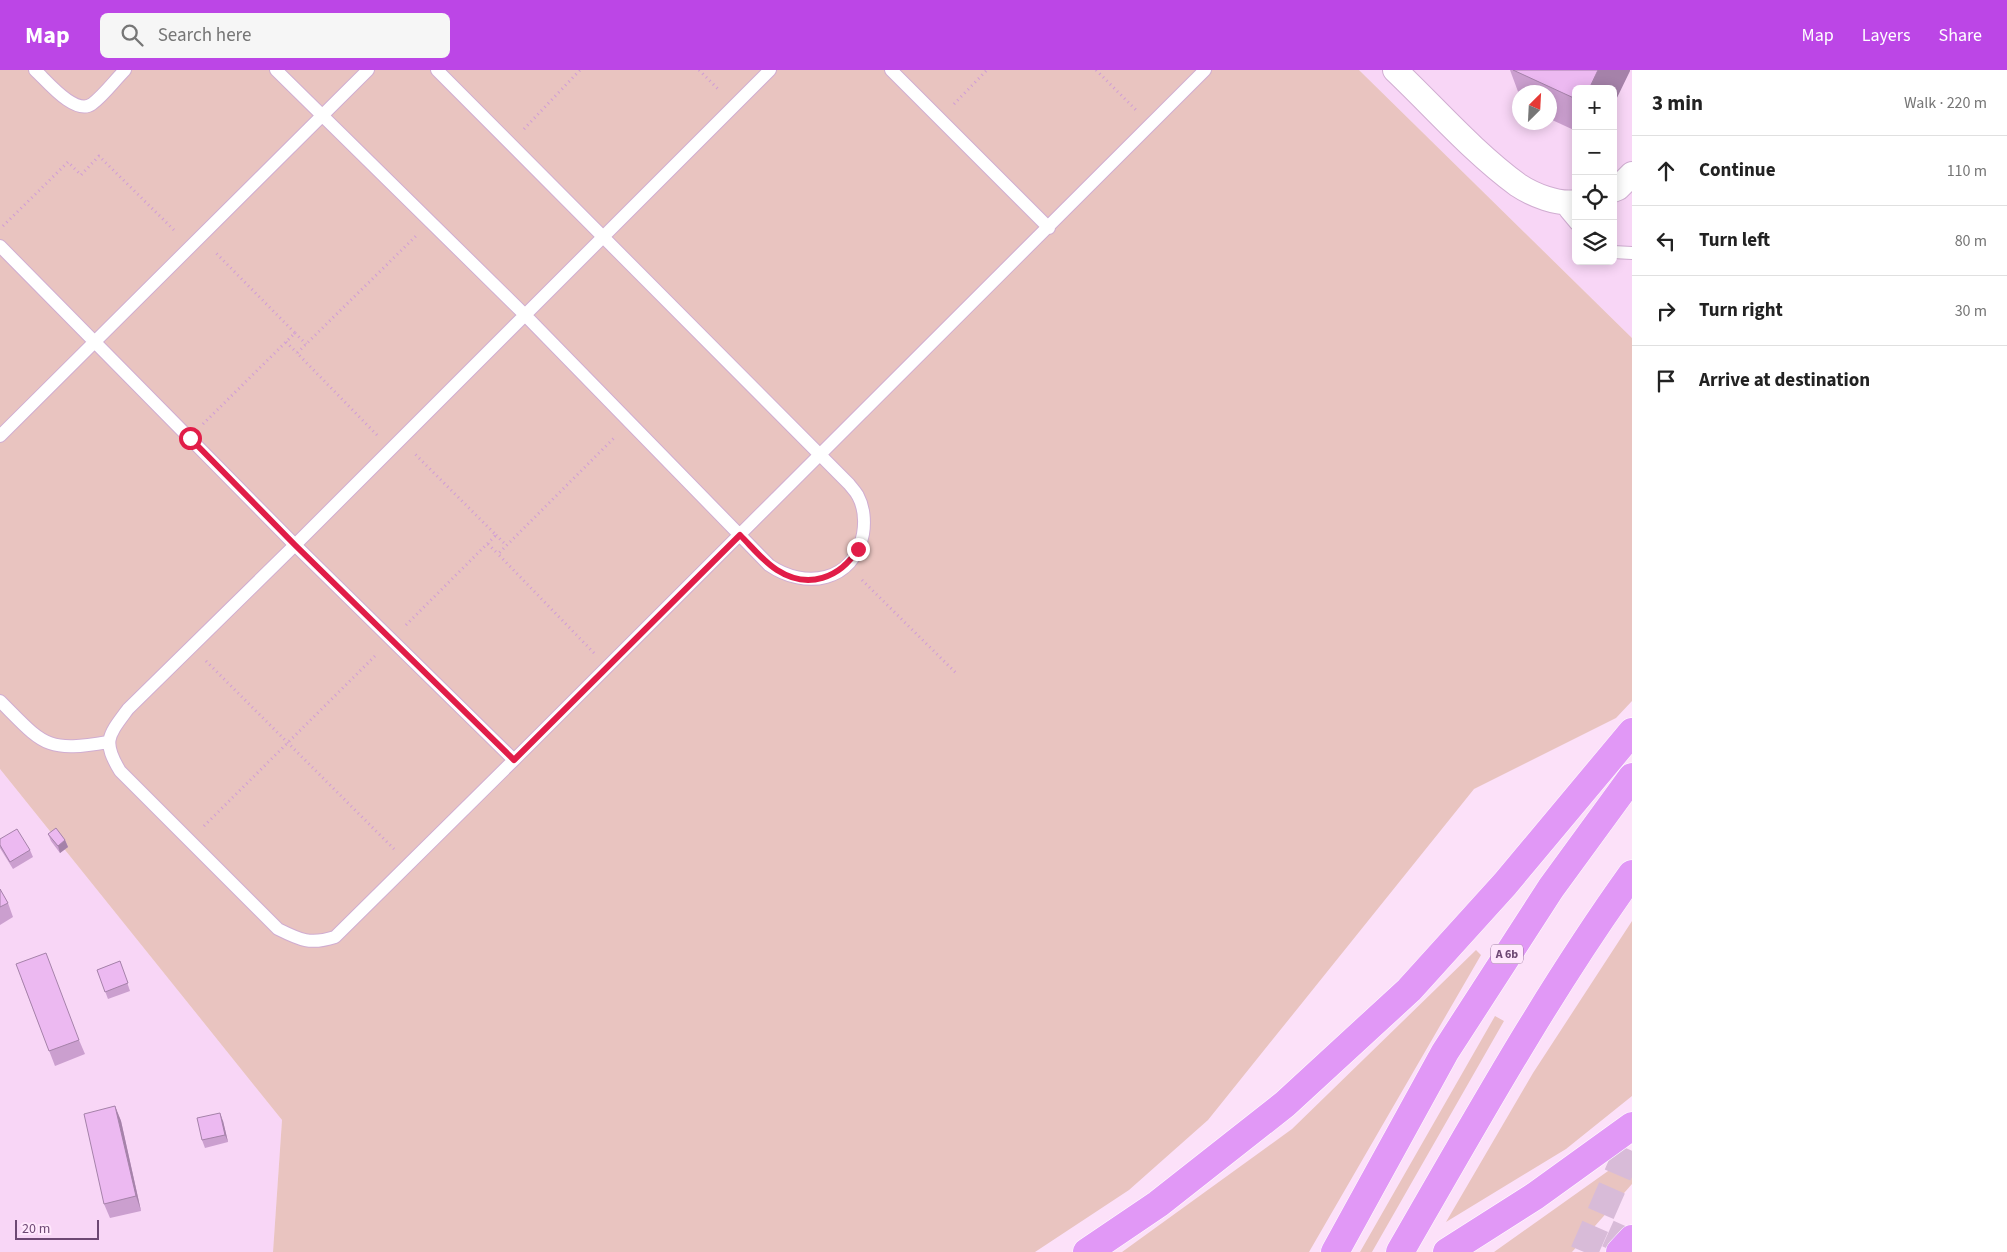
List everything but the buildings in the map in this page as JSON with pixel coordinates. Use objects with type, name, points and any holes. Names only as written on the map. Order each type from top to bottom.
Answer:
[{"type":"highway","points":[[1087,1252],[1158,1204],[1278,1110],[1409,990],[1505,884],[1632,732]]},
{"type":"highway","name":"A 6b","points":[[1335,1252],[1395,1140],[1466,1019],[1588,834],[1632,777]]},
{"type":"highway","points":[[1400,1252],[1557,984],[1632,874]]},
{"type":"highway","points":[[1447,1252],[1535,1196],[1632,1126]]},
{"type":"highway","points":[[1620,1252],[1632,1239]]},
{"type":"street","points":[[1395,70],[1481,153],[1519,185],[1572,208]]},
{"type":"street","points":[[1617,188],[1632,174]]},
{"type":"lane","points":[[35,70],[71,104],[83,108],[91,105],[124,70]]},
{"type":"lane","points":[[276,70],[525,315],[769,565],[790,576],[809,580],[821,579],[832,575],[847,565],[858,549],[862,539],[864,517],[858,496],[820,455],[436,70]]},
{"type":"lane","points":[[0,436],[368,70]]},
{"type":"lane","points":[[770,70],[295,545],[128,709],[113,729],[108,742],[110,755],[120,771],[278,929],[304,940],[318,942],[334,937],[607,668],[1205,70]]},
{"type":"lane","points":[[891,70],[1049,228]]},
{"type":"lane","points":[[0,246],[295,545],[514,760]]},
{"type":"lane","points":[[1617,252],[1632,253]]},
{"type":"lane","points":[[0,701],[36,738],[46,743],[65,747],[108,742]]},
{"type":"path","points":[[510,144],[580,70]]},
{"type":"path","points":[[699,70],[735,105]]},
{"type":"path","points":[[940,119],[987,70]]},
{"type":"path","points":[[1096,70],[1151,125]]},
{"type":"path","points":[[0,229],[68,162],[81,175],[99,156],[191,247]]},
{"type":"path","points":[[297,353],[430,222]]},
{"type":"path","points":[[200,237],[306,344]]},
{"type":"path","points":[[190,438],[295,333]]},
{"type":"path","points":[[286,342],[390,449]]},
{"type":"path","points":[[498,554],[629,422]]},
{"type":"path","points":[[496,535],[506,545]]},
{"type":"path","points":[[488,544],[607,668]]},
{"type":"path","points":[[847,565],[957,674]]},
{"type":"path","points":[[192,646],[409,864]]},
{"type":"shaded area","points":[[0,70],[1359,70],[1632,338],[1632,701],[1616,718],[1474,789],[1208,1120],[1129,1190],[1035,1252],[273,1252],[282,1120],[0,769]]},
{"type":"shaded area","points":[[1359,70],[1632,70],[1632,338]]},
{"type":"shaded area","points":[[0,769],[282,1120],[273,1252],[0,1252]]},
{"type":"shaded area","points":[[1632,921],[1632,1096],[1566,1149],[1446,1222],[1533,1073]]},
{"type":"shaded area","points":[[1476,950],[1481,955],[1309,1252],[1122,1252],[1292,1129]]},
{"type":"shaded area","points":[[1495,1016],[1504,1021],[1372,1252],[1360,1252]]},
{"type":"shaded area","points":[[1632,1154],[1632,1184],[1572,1252],[1494,1252]]},
{"type":"tunnel","points":[[1584,1252],[1632,1142]]},
{"type":"tunnel","points":[[1615,1252],[1632,1214]]},
{"type":"route","points":[[190,438],[295,545],[514,760],[740,535],[769,565],[779,572],[800,579],[821,579],[832,575],[847,565],[858,549]]}]
